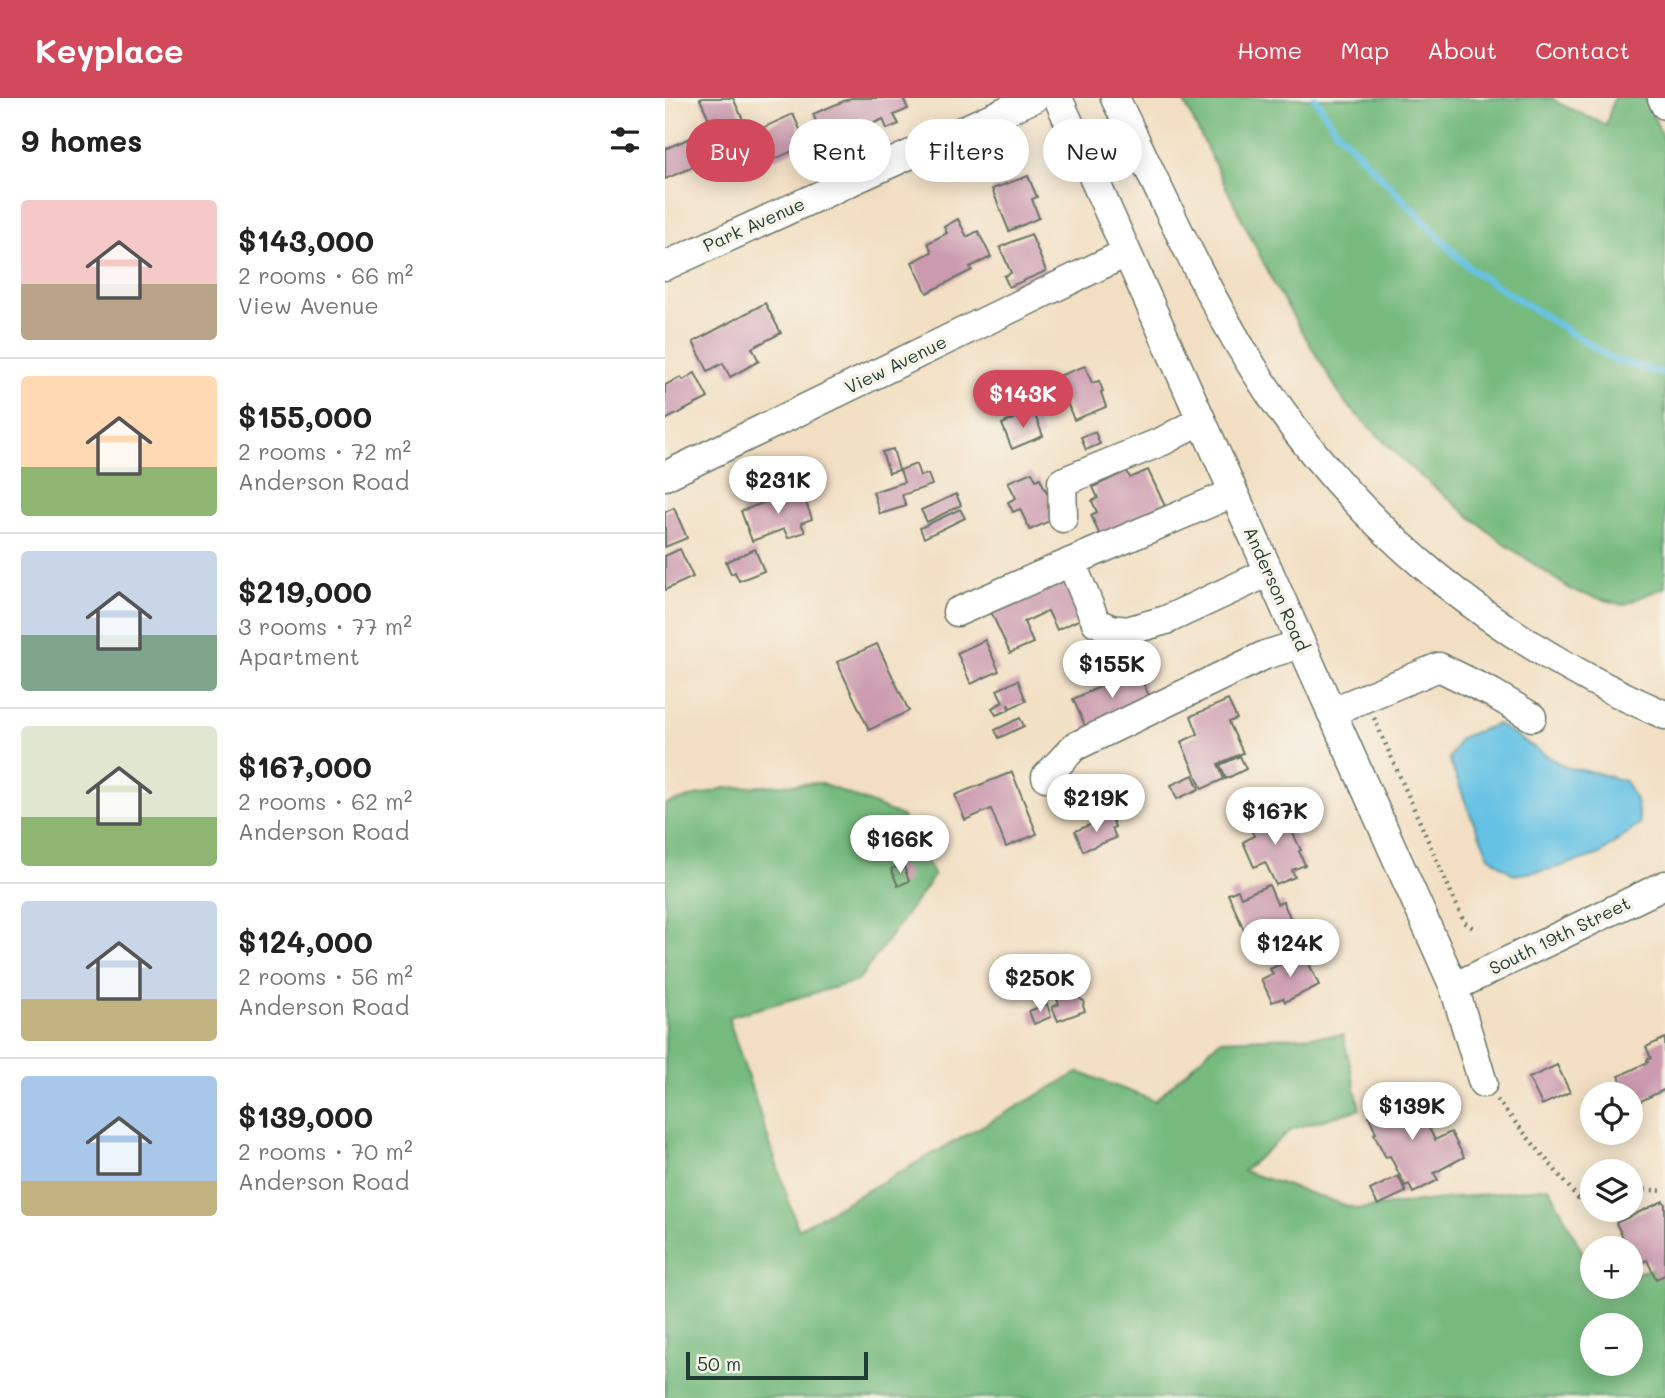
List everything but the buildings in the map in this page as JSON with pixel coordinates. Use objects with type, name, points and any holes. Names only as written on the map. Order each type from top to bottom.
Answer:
[{"type":"street","name":"Park Avenue","points":[[665,266],[1034,98]]},
{"type":"street","name":"Anderson Road","points":[[1058,98],[1454,987],[1483,1083]]},
{"type":"street","points":[[1115,98],[1229,327],[1280,408],[1339,482],[1406,550],[1441,581],[1518,638],[1595,683],[1665,715]]},
{"type":"street","points":[[1662,98],[1665,105]]},
{"type":"street","name":"View Avenue","points":[[665,476],[1126,253]]},
{"type":"street","points":[[1063,519],[1062,482],[1163,441],[1201,420]]},
{"type":"street","points":[[957,612],[1233,494]]},
{"type":"street","points":[[1071,562],[1096,622],[1111,629],[1127,631],[1166,620],[1269,572]]},
{"type":"street","points":[[1046,777],[1075,747],[1265,655],[1301,644]]},
{"type":"street","points":[[1331,712],[1439,667],[1492,693],[1532,717]]},
{"type":"street","name":"South 19th Street","points":[[1454,987],[1665,885]]},
{"type":"path","points":[[1365,698],[1464,922],[1473,928]]},
{"type":"path","points":[[1483,1083],[1580,1198]]},
{"type":"path","points":[[1643,1189],[1665,1191]]},
{"type":"green space","points":[[1182,98],[1552,98],[1606,125],[1614,98],[1645,98],[1665,142],[1665,587],[1623,605],[1573,591],[1499,540],[1411,468],[1345,403],[1275,286]]},
{"type":"green space","points":[[821,783],[902,816],[934,876],[858,981],[728,1017],[798,1229],[1079,1072],[1155,1101],[1220,1040],[1343,1035],[1360,1109],[1292,1129],[1243,1171],[1357,1209],[1549,1187],[1580,1248],[1580,1299],[1643,1299],[1643,1271],[1665,1264],[1665,1398],[665,1398],[665,804],[725,788]]},
{"type":"water","points":[[1497,724],[1565,767],[1625,781],[1636,800],[1640,824],[1600,854],[1552,869],[1514,875],[1489,856],[1449,759],[1460,738]]},
{"type":"waterway","points":[[1315,98],[1336,130],[1470,269],[1614,360],[1665,374]]}]
